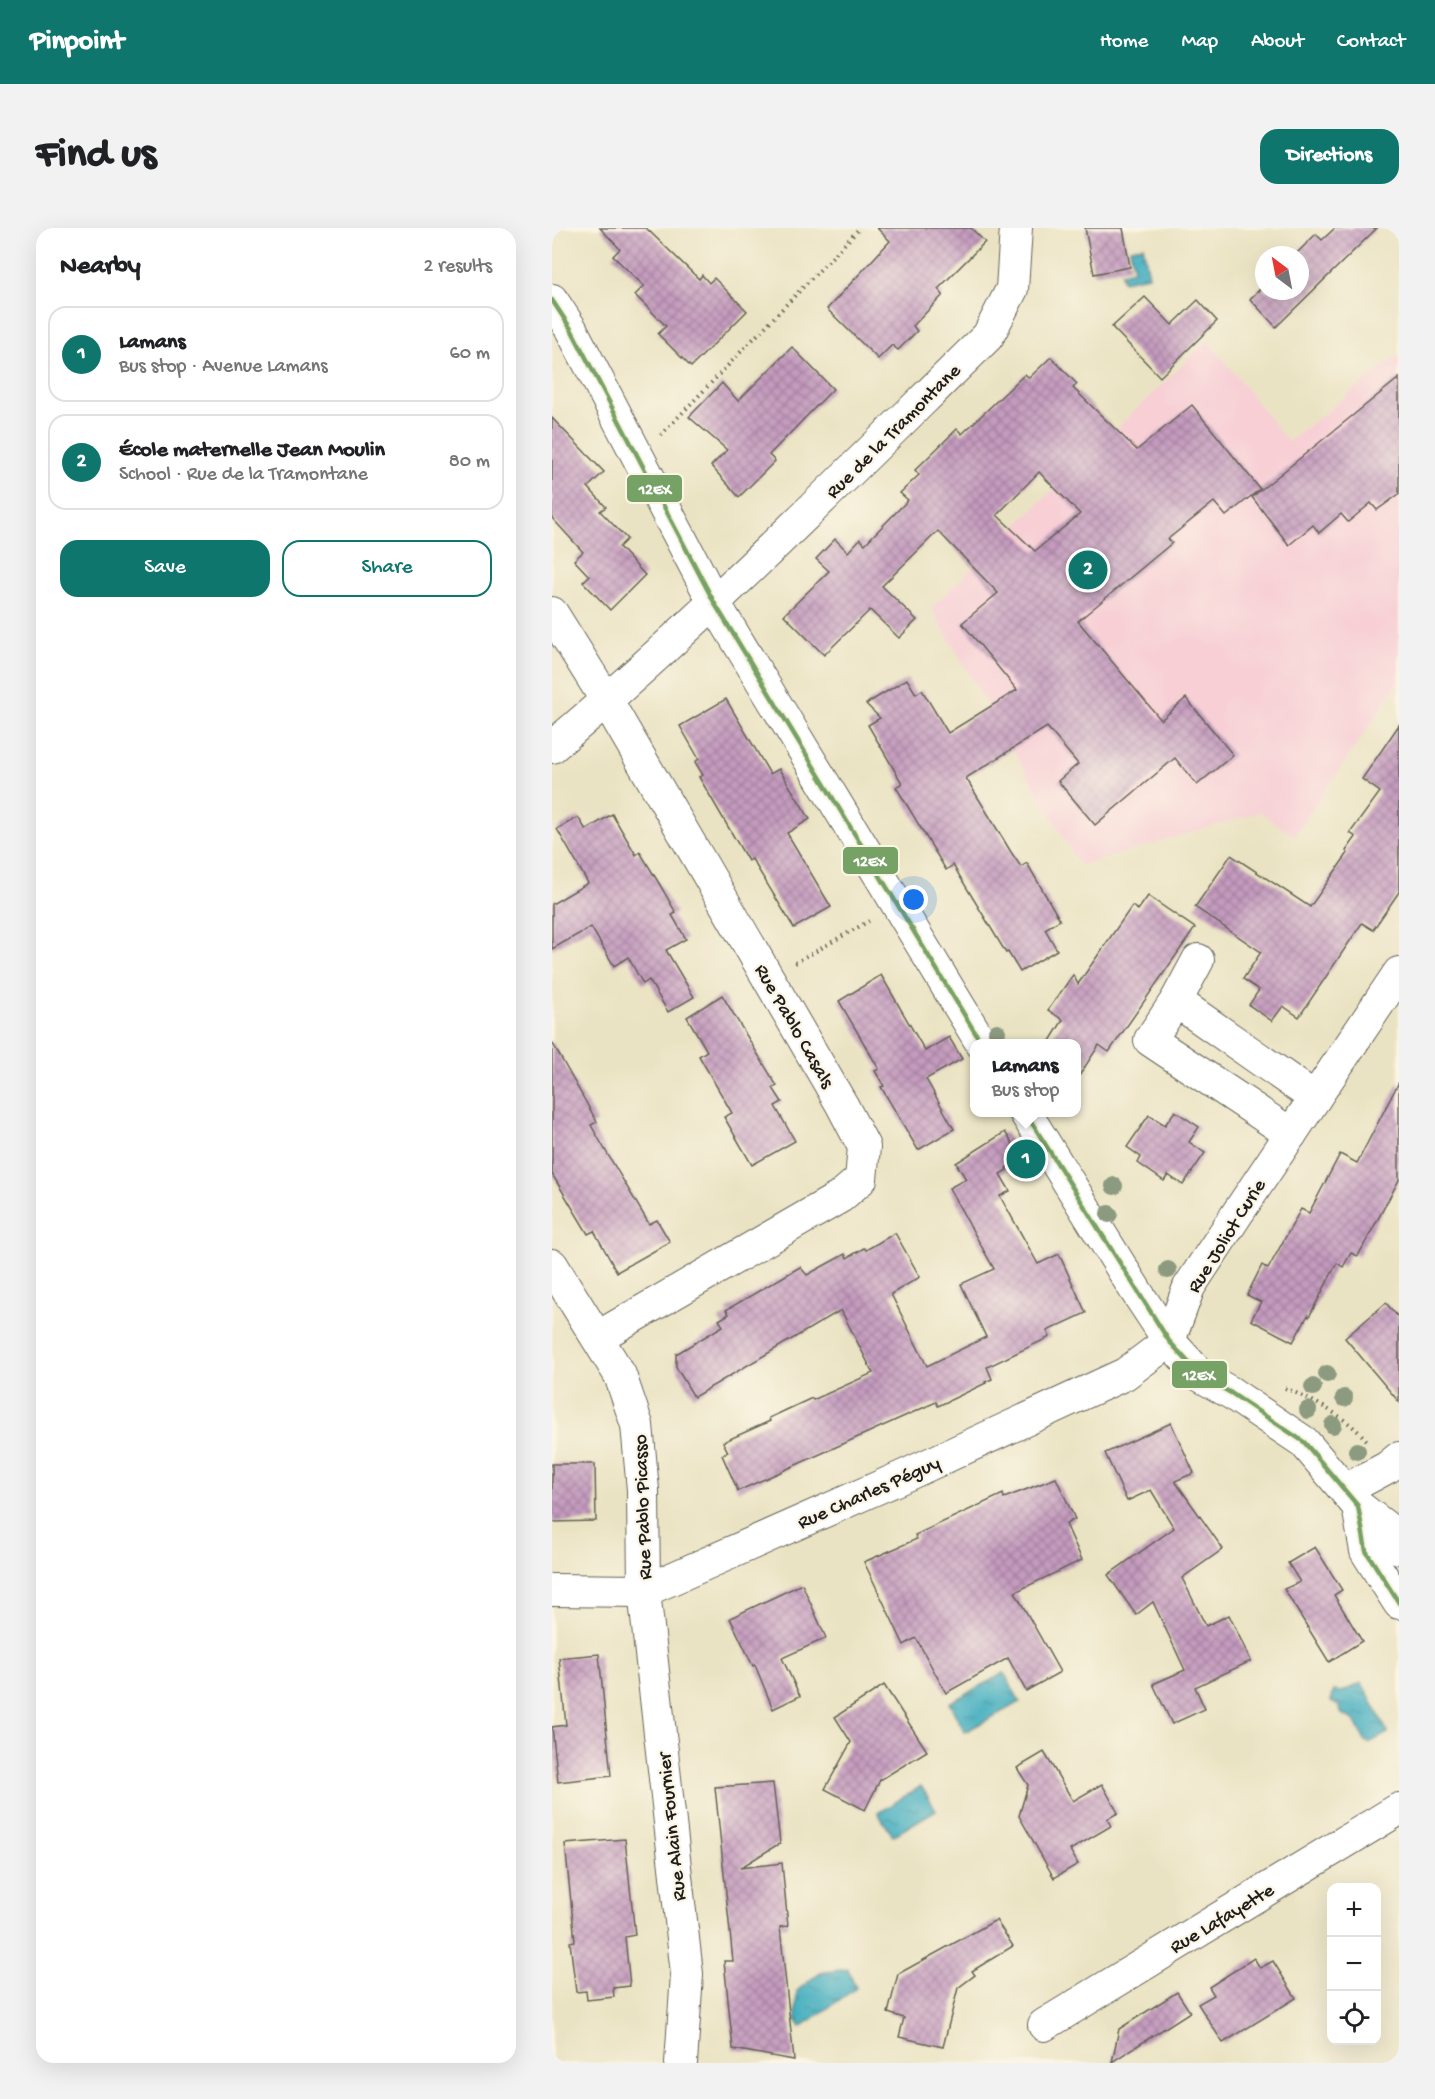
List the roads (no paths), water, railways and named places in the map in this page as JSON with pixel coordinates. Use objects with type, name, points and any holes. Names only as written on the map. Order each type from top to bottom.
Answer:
[{"type":"street","name":"Rue de la Tramontane","points":[[552,747],[715,604],[988,336],[1012,289],[1016,228]]},
{"type":"street","points":[[552,300],[571,329],[715,604],[979,1039]]},
{"type":"street","name":"Rue Pablo Casals","points":[[552,613],[607,701],[842,1105],[864,1147],[861,1179],[840,1197],[598,1337]]},
{"type":"street","points":[[1198,960],[1176,1001],[1150,1040],[1291,1134]]},
{"type":"street","name":"Rue Joliot Curie","points":[[1169,1341],[1190,1287],[1399,972]]},
{"type":"street","points":[[1176,1001],[1315,1098]]},
{"type":"street","points":[[1027,1117],[1169,1341],[1201,1376],[1304,1442],[1351,1498],[1388,1529],[1399,1548]]},
{"type":"street","name":"Rue Pablo Picasso","points":[[552,1265],[620,1375],[637,1425],[643,1490],[644,1591]]},
{"type":"street","name":"Rue Charles Péguy","points":[[552,1590],[644,1591],[902,1477],[1125,1374],[1169,1341]]},
{"type":"street","points":[[1351,1498],[1394,1463]]},
{"type":"street","points":[[1351,1498],[1366,1551],[1399,1603]]},
{"type":"street","name":"Rue Alain Fournier","points":[[644,1591],[687,1974],[681,2063]]},
{"type":"street","name":"Rue Lafayette","points":[[1044,2025],[1399,1809]]},
{"type":"water","points":[[1143,246],[1149,276],[1123,281],[1121,273],[1134,270],[1130,249]]},
{"type":"water","points":[[1004,1673],[1020,1702],[965,1732],[949,1703]]},
{"type":"water","points":[[1362,1683],[1388,1733],[1369,1743],[1365,1741],[1354,1720],[1342,1714],[1338,1705],[1331,1701],[1334,1691],[1341,1692]]},
{"type":"water","points":[[921,1786],[936,1810],[893,1836],[878,1813]]},
{"type":"water","points":[[848,1969],[856,1988],[801,2027],[796,2019],[797,1991],[819,1973]]},
{"type":"place","name":"École maternelle Jean Moulin","points":[[1088,570]]},
{"type":"place","name":"Lamans","points":[[1026,1159]]}]
